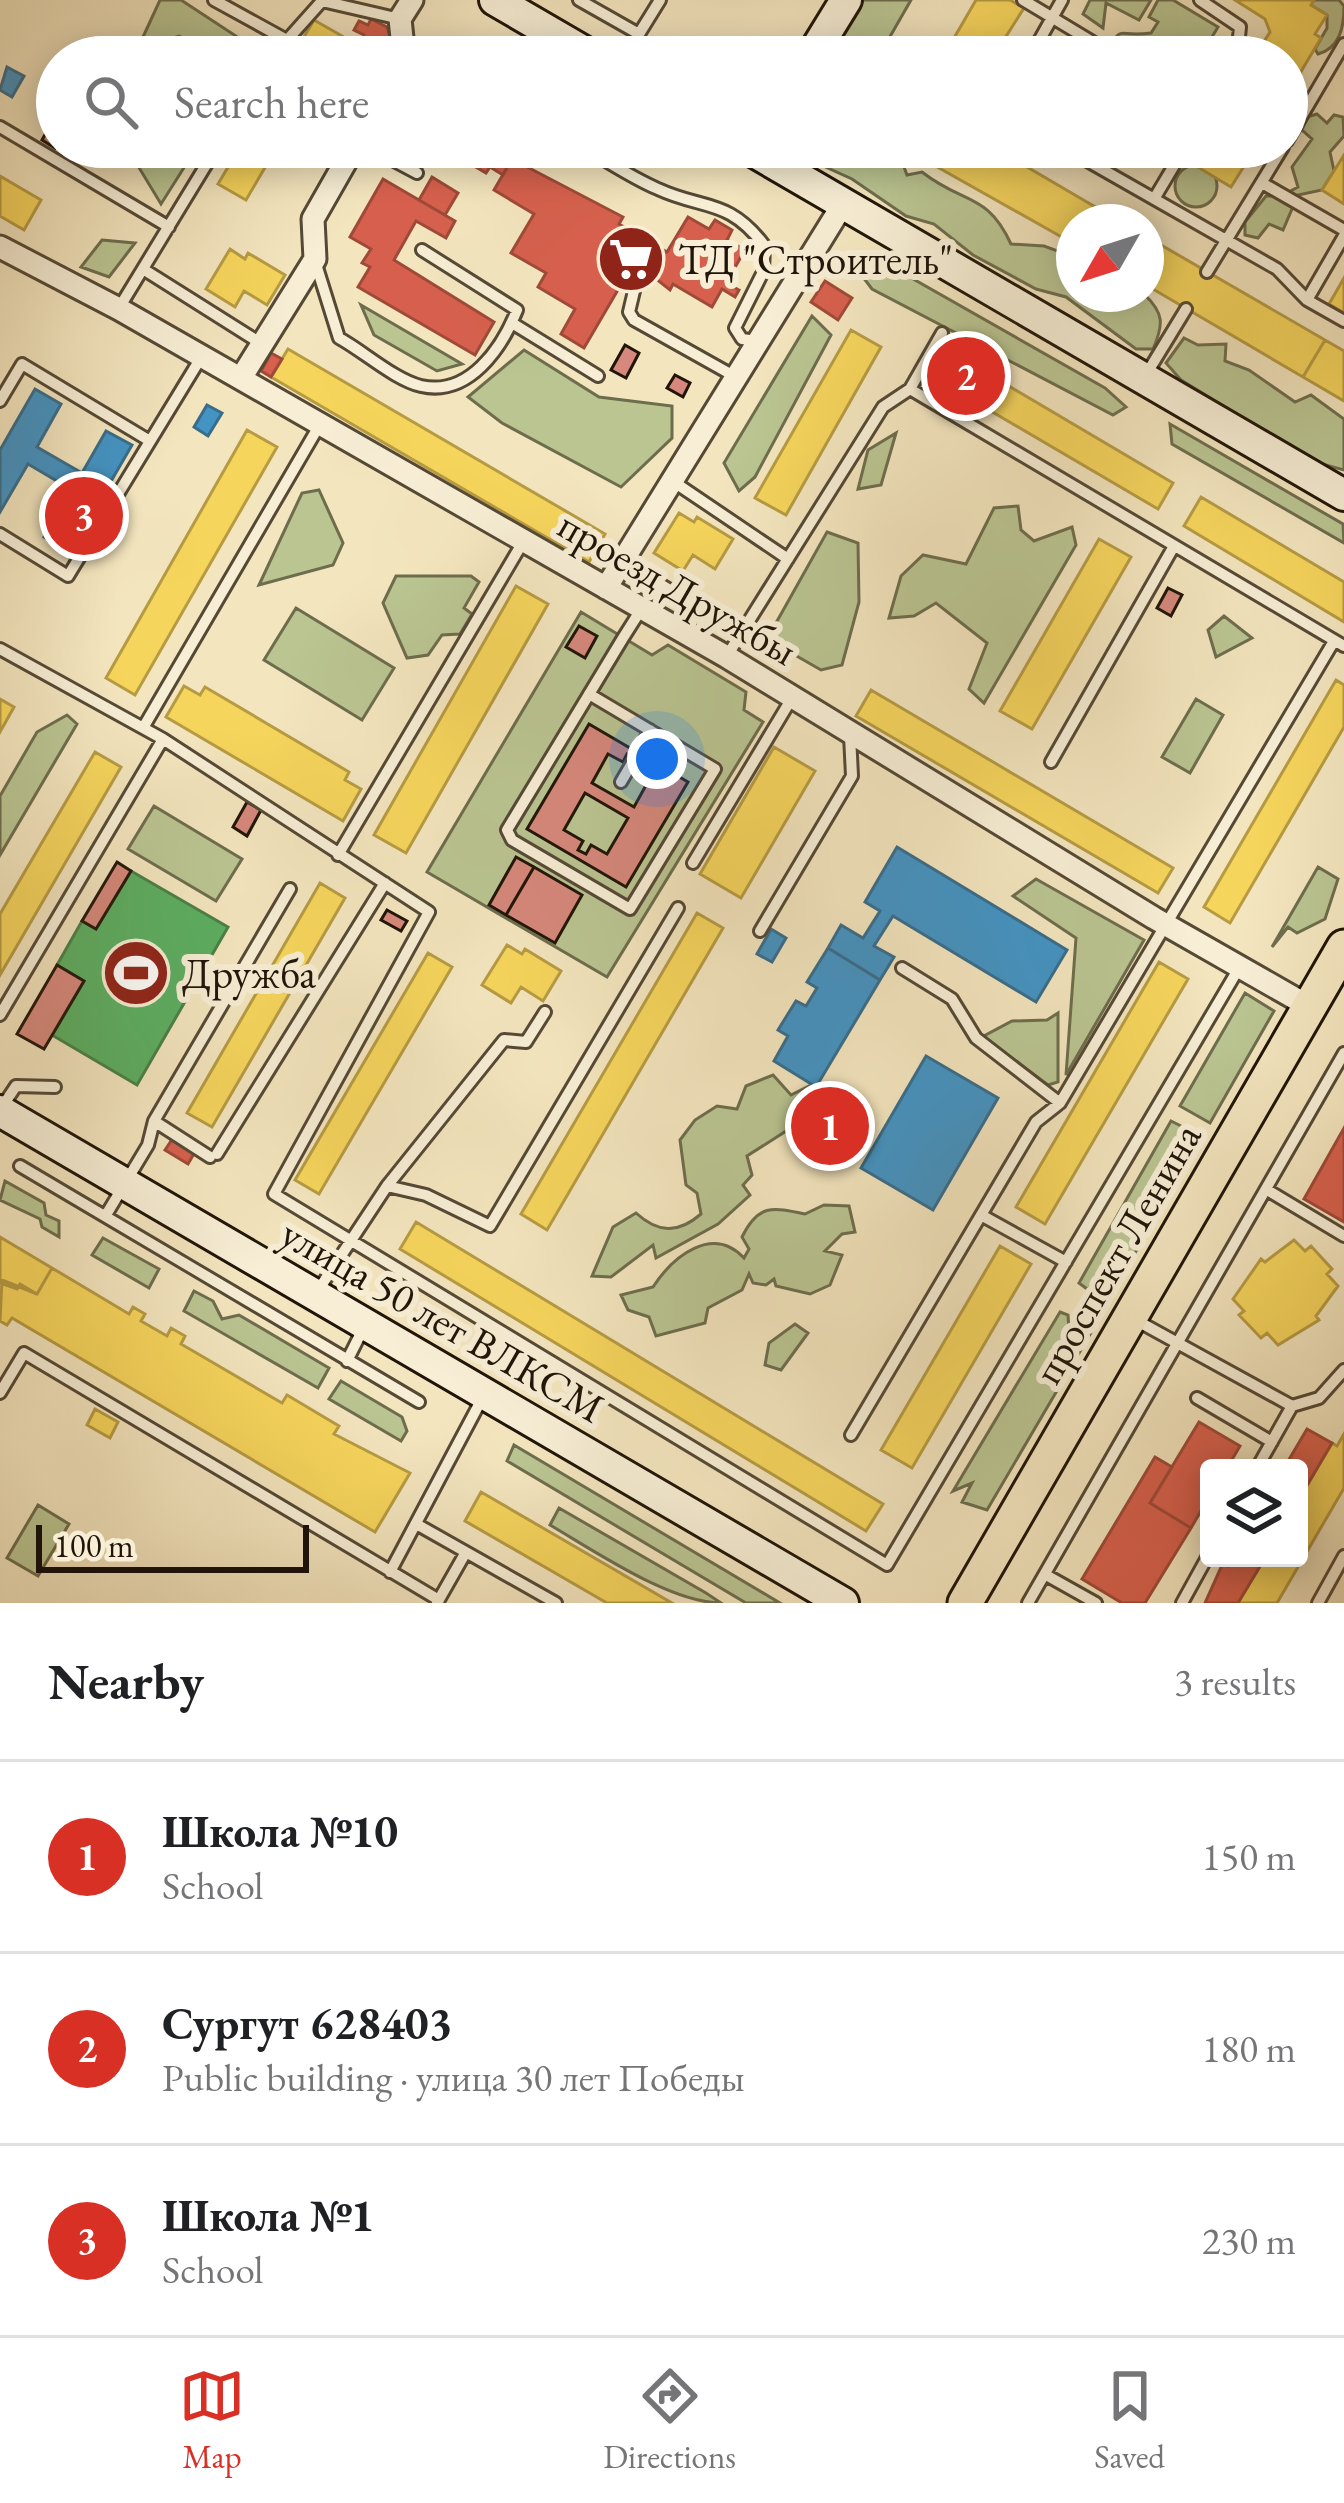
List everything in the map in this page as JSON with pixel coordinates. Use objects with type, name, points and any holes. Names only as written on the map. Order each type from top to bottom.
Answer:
[{"type":"main road","points":[[495,0],[557,36]]},
{"type":"main road","points":[[825,36],[846,0]]},
{"type":"main road","points":[[784,168],[1344,495]]},
{"type":"main road","name":"проспект Ленина","points":[[965,1603],[1344,947]]},
{"type":"main road","name":"улица 50 лет ВЛКСМ","points":[[0,1110],[843,1603]]},
{"type":"street","points":[[241,378],[315,259],[314,219],[342,168]]},
{"type":"street","points":[[606,588],[843,204]]},
{"type":"street","name":"проезд Дружбы","points":[[0,248],[119,309],[727,656],[1169,926],[1310,1006]]},
{"type":"lane","points":[[214,0],[279,36]]},
{"type":"lane","points":[[579,0],[639,34],[659,0]]},
{"type":"lane","points":[[1024,0],[1083,36]]},
{"type":"lane","points":[[1042,36],[1062,0]]},
{"type":"lane","points":[[1200,0],[1240,27],[1239,36]]},
{"type":"lane","points":[[285,36],[322,1],[406,10]]},
{"type":"lane","points":[[1308,105],[1344,44]]},
{"type":"lane","points":[[1332,65],[1344,73]]},
{"type":"lane","points":[[0,127],[36,148]]},
{"type":"lane","points":[[69,168],[169,227]]},
{"type":"lane","points":[[119,309],[204,168]]},
{"type":"lane","points":[[408,168],[417,173]]},
{"type":"lane","points":[[620,168],[661,191],[709,201],[750,228],[764,245],[763,272],[734,328],[742,339],[757,340]]},
{"type":"lane","points":[[1100,168],[1277,269],[1307,300],[1344,321]]},
{"type":"lane","points":[[1154,199],[1172,168]]},
{"type":"lane","points":[[1207,272],[1271,168]]},
{"type":"lane","points":[[1262,183],[1344,233],[1307,300]]},
{"type":"lane","points":[[315,259],[339,338],[421,386],[453,383],[479,372],[512,323],[515,304],[422,250]]},
{"type":"lane","points":[[143,269],[262,344]]},
{"type":"lane","points":[[634,290],[629,312],[634,320],[734,376]]},
{"type":"lane","points":[[1144,378],[1186,308]]},
{"type":"lane","points":[[512,323],[598,376]]},
{"type":"lane","points":[[727,656],[883,407],[910,389],[942,333]]},
{"type":"lane","points":[[0,535],[68,576],[202,356]]},
{"type":"lane","points":[[0,401],[22,364],[150,442]]},
{"type":"lane","points":[[851,1435],[1036,1122],[1060,1103],[1339,644],[910,389]]},
{"type":"lane","points":[[143,728],[319,426]]},
{"type":"lane","points":[[671,480],[788,559]]},
{"type":"lane","points":[[338,856],[523,542]]},
{"type":"lane","points":[[1051,762],[1174,546]]},
{"type":"lane","points":[[622,561],[741,633]]},
{"type":"lane","points":[[590,694],[715,771],[628,910],[512,839],[507,830],[642,608]]},
{"type":"lane","points":[[0,649],[163,739],[429,912],[274,1194],[887,1565],[1240,967]]},
{"type":"lane","points":[[693,863],[792,698]]},
{"type":"lane","points":[[621,782],[650,730]]},
{"type":"lane","points":[[760,932],[852,776],[850,731]]},
{"type":"lane","points":[[0,1016],[163,739]]},
{"type":"lane","points":[[154,1121],[213,1155],[385,883]]},
{"type":"lane","points":[[106,1215],[148,1145],[154,1121],[290,889]]},
{"type":"lane","points":[[387,1186],[426,1195],[490,1226],[678,908]]},
{"type":"lane","points":[[902,968],[952,999],[976,1039],[1060,1103]]},
{"type":"lane","points":[[315,1295],[387,1186],[504,1040],[526,1042],[545,1012]]},
{"type":"lane","points":[[1028,1603],[1344,1054]]},
{"type":"lane","points":[[0,1110],[16,1086],[55,1087]]},
{"type":"lane","points":[[20,1166],[419,1402]]},
{"type":"lane","points":[[1269,1191],[1344,1236]]},
{"type":"lane","points":[[981,1215],[1066,1262]]},
{"type":"lane","points":[[1131,1317],[1292,1406]]},
{"type":"lane","points":[[347,1360],[366,1324]]},
{"type":"lane","points":[[0,1393],[24,1353],[438,1602],[466,1552]]},
{"type":"lane","points":[[1262,1459],[1292,1406],[1318,1398],[1344,1370]]},
{"type":"lane","points":[[390,1572],[484,1393]]},
{"type":"lane","points":[[1196,1398],[1272,1442]]},
{"type":"lane","points":[[418,1525],[556,1603]]},
{"type":"lane","points":[[1318,1603],[1344,1556]]},
{"type":"lane","points":[[1182,1603],[1202,1567]]},
{"type":"lane","points":[[1046,1575],[1096,1603]]},
{"type":"green space","points":[[160,0],[181,0],[236,36],[179,36],[143,36]]},
{"type":"green space","points":[[858,0],[911,0],[890,36],[839,36]]},
{"type":"green space","points":[[1090,0],[1151,0],[1139,20],[1106,3],[1103,28],[1083,14]]},
{"type":"green space","points":[[1158,0],[1173,0],[1218,27],[1213,36],[1118,36],[1151,33],[1158,22],[1149,17]]},
{"type":"green space","points":[[1314,0],[1339,0],[1344,6],[1339,36],[1318,54],[1315,49],[1327,28],[1327,15],[1311,5]]},
{"type":"green space","points":[[1317,114],[1327,123],[1334,115],[1343,117],[1344,136],[1330,152],[1334,171],[1322,190],[1298,195],[1283,230],[1269,224],[1258,238],[1245,235],[1245,222],[1266,196],[1281,196],[1298,187],[1292,168],[1308,168],[1312,139],[1308,117]]},
{"type":"green space","points":[[139,168],[184,168],[161,204]]},
{"type":"green space","points":[[828,168],[904,168],[907,175],[922,172],[993,215],[1011,244],[1056,250],[1056,294],[1036,289],[973,255],[934,224],[906,216]]},
{"type":"green space","points":[[1185,168],[1207,168],[1216,178],[1216,194],[1204,206],[1188,206],[1176,194],[1176,178]]},
{"type":"green space","points":[[102,240],[135,243],[109,277],[81,267]]},
{"type":"green space","points":[[878,259],[1105,388],[1126,407],[1113,415],[872,289],[850,260]]},
{"type":"green space","points":[[361,305],[462,364],[437,371],[374,335]]},
{"type":"green space","points":[[1086,312],[1157,312],[1159,333],[1153,349],[1136,349]]},
{"type":"green space","points":[[812,316],[831,335],[755,477],[739,491],[724,463]]},
{"type":"green space","points":[[1184,338],[1198,345],[1226,344],[1225,361],[1249,370],[1295,402],[1311,395],[1344,419],[1344,470],[1315,462],[1181,380],[1166,363]]},
{"type":"green space","points":[[524,350],[599,397],[672,406],[672,438],[621,487],[502,423],[468,397]]},
{"type":"green space","points":[[1170,424],[1343,524],[1344,543],[1172,444]]},
{"type":"green space","points":[[896,433],[881,485],[858,489],[868,450]]},
{"type":"green space","points":[[319,490],[343,543],[333,565],[259,585],[302,493]]},
{"type":"green space","points":[[1018,506],[1021,530],[1034,541],[1072,527],[1076,545],[984,703],[969,689],[987,643],[936,603],[914,616],[889,618],[901,576],[923,555],[966,564],[994,508]]},
{"type":"green space","points":[[827,532],[858,543],[859,602],[842,665],[821,670],[767,639]]},
{"type":"green space","points":[[396,576],[471,576],[479,582],[464,608],[472,614],[460,634],[442,635],[428,655],[407,658],[383,603]]},
{"type":"green space","points":[[296,608],[394,668],[362,720],[264,660]]},
{"type":"green space","points":[[581,612],[652,655],[668,645],[746,692],[744,710],[763,722],[607,977],[427,872]]},
{"type":"green space","points":[[1224,616],[1252,638],[1216,657],[1208,630]]},
{"type":"green space","points":[[1196,699],[1223,715],[1190,773],[1162,757]]},
{"type":"green space","points":[[67,715],[77,724],[0,855],[0,796],[37,732]]},
{"type":"green space","points":[[154,806],[242,859],[216,901],[128,849]]},
{"type":"green space","points":[[1318,867],[1338,879],[1325,919],[1297,933],[1288,927],[1272,947]]},
{"type":"green space","points":[[1036,879],[1144,940],[1066,1075],[1076,938],[1013,896]]},
{"type":"green space","points":[[1245,993],[1274,1011],[1210,1123],[1180,1106]]},
{"type":"green space","points":[[1058,1013],[1058,1082],[1048,1085],[982,1037],[1012,1021],[1047,1020]]},
{"type":"green space","points":[[773,1075],[791,1095],[811,1085],[839,1111],[831,1118],[833,1133],[815,1147],[794,1126],[747,1156],[752,1175],[743,1185],[750,1195],[718,1224],[656,1258],[653,1245],[611,1277],[592,1276],[613,1227],[636,1213],[668,1228],[701,1214],[697,1193],[686,1185],[680,1140],[695,1120],[717,1106],[737,1109],[746,1086]]},
{"type":"green space","points":[[1171,1121],[1195,1133],[1198,1144],[1106,1303],[1079,1283]]},
{"type":"green space","points":[[5,1181],[44,1203],[46,1215],[59,1221],[59,1237],[42,1227],[40,1219],[0,1200]]},
{"type":"green space","points":[[824,1205],[849,1206],[855,1232],[842,1234],[825,1251],[842,1255],[830,1285],[810,1294],[776,1286],[774,1279],[766,1285],[753,1283],[749,1274],[742,1290],[708,1308],[705,1323],[656,1336],[649,1317],[628,1310],[621,1295],[653,1287],[672,1264],[695,1248],[720,1244],[744,1258],[749,1249],[742,1237],[760,1213],[805,1214]]},
{"type":"green space","points":[[103,1238],[159,1269],[149,1288],[92,1255]]},
{"type":"green space","points":[[194,1291],[213,1301],[222,1319],[239,1315],[329,1368],[318,1388],[184,1311]]},
{"type":"green space","points":[[1060,1312],[1068,1315],[1069,1331],[1092,1331],[987,1510],[962,1502],[972,1483],[953,1491]]},
{"type":"green space","points":[[795,1324],[808,1333],[781,1370],[765,1365],[769,1343]]},
{"type":"green space","points":[[341,1381],[402,1417],[407,1431],[401,1441],[329,1399]]},
{"type":"green space","points":[[514,1445],[780,1603],[746,1603],[507,1461]]},
{"type":"green space","points":[[38,1505],[69,1524],[38,1576],[7,1558]]},
{"type":"green space","points":[[559,1508],[721,1603],[680,1595],[611,1562],[550,1525]]},
{"type":"building: Homes","points":[[976,0],[1010,0],[1024,8],[1006,36],[955,36]]},
{"type":"building: Homes","points":[[1235,0],[1314,0],[1311,5],[1327,15],[1315,34],[1321,38],[1308,60],[1308,36],[1267,36],[1265,19]]},
{"type":"building: Homes","points":[[314,20],[342,36],[304,36]]},
{"type":"building: Homes","points":[[1344,155],[1344,204],[1322,190]]},
{"type":"building: Homes","points":[[228,168],[265,168],[246,200],[218,184]]},
{"type":"building: Homes","points":[[939,168],[1029,168],[1090,204],[1056,204],[1056,234]]},
{"type":"building: Homes","points":[[1199,168],[1243,168],[1231,187]]},
{"type":"building: Homes","points":[[0,176],[41,200],[24,230],[0,216]]},
{"type":"building: Homes","points":[[1164,247],[1325,340],[1303,377],[1164,296]]},
{"type":"building: Homes","points":[[230,249],[245,259],[248,253],[285,275],[267,305],[244,291],[235,307],[206,289]]},
{"type":"building: Homes","points":[[1344,278],[1344,313],[1329,304]]},
{"type":"building: Homes","points":[[851,330],[881,347],[786,515],[755,498]]},
{"type":"building: Homes","points":[[1325,340],[1344,351],[1344,401],[1303,377]]},
{"type":"building: Homes","points":[[288,349],[605,534],[589,562],[271,377]]},
{"type":"building: Homes","points":[[958,356],[1173,483],[1158,509],[943,383]]},
{"type":"building: Homes","points":[[247,430],[277,447],[135,695],[106,678]]},
{"type":"building: Homes","points":[[1201,497],[1344,582],[1344,622],[1184,526]]},
{"type":"building: Homes","points":[[679,513],[694,522],[697,517],[733,539],[715,569],[693,555],[683,571],[654,553]]},
{"type":"building: Homes","points":[[1099,539],[1131,557],[1032,729],[1000,711]]},
{"type":"building: Homes","points":[[516,586],[548,604],[406,853],[374,835]]},
{"type":"building: Homes","points":[[1336,680],[1344,685],[1344,727],[1230,923],[1204,907]]},
{"type":"building: Homes","points":[[184,686],[200,695],[205,687],[349,772],[345,780],[361,789],[343,821],[166,717]]},
{"type":"building: Homes","points":[[871,690],[1173,868],[1158,893],[856,716]]},
{"type":"building: Homes","points":[[0,699],[14,707],[0,732]]},
{"type":"building: Homes","points":[[774,747],[815,771],[741,898],[700,874]]},
{"type":"building: Homes","points":[[95,752],[121,767],[0,975],[0,914]]},
{"type":"building: Homes","points":[[320,883],[345,898],[212,1127],[187,1113]]},
{"type":"building: Homes","points":[[697,913],[723,928],[547,1230],[521,1214]]},
{"type":"building: Homes","points":[[507,945],[522,954],[525,949],[561,971],[543,1001],[521,987],[511,1003],[482,985]]},
{"type":"building: Homes","points":[[428,953],[452,967],[319,1194],[295,1180]]},
{"type":"building: Homes","points":[[1159,962],[1188,979],[1045,1224],[1016,1207]]},
{"type":"building: Homes","points":[[416,1222],[883,1504],[866,1531],[400,1249]]},
{"type":"building: Homes","points":[[0,1237],[52,1268],[37,1294],[20,1284],[17,1289],[0,1283]]},
{"type":"building: Homes","points":[[1294,1240],[1305,1251],[1311,1246],[1332,1269],[1327,1274],[1338,1286],[1316,1316],[1319,1320],[1278,1345],[1267,1333],[1261,1338],[1239,1315],[1244,1311],[1233,1299],[1261,1259],[1265,1262]]},
{"type":"building: Homes","points":[[1000,1246],[1031,1264],[912,1468],[881,1450]]},
{"type":"building: Homes","points":[[52,1268],[129,1314],[133,1307],[145,1314],[141,1321],[167,1336],[171,1328],[185,1336],[181,1344],[282,1403],[287,1395],[339,1426],[334,1434],[410,1473],[375,1532],[12,1318],[7,1325],[0,1321],[2,1280],[37,1294]]},
{"type":"building: Homes","points":[[95,1409],[118,1422],[110,1438],[87,1425]]},
{"type":"building: Homes","points":[[1344,1434],[1344,1488],[1308,1550],[1308,1484],[1332,1443],[1337,1446]]},
{"type":"building: Homes","points":[[481,1492],[672,1603],[607,1603],[465,1521]]},
{"type":"building: Homes","points":[[1260,1567],[1298,1567],[1277,1603],[1238,1603]]},
{"type":"building: Shops","points":[[371,19],[387,27],[390,36],[364,36],[354,30],[359,21],[368,25]]},
{"type":"building: Shops","name":"ТД \"Строитель\"","points":[[507,168],[529,168],[623,217],[619,224],[667,252],[688,217],[709,229],[715,220],[732,230],[727,240],[745,250],[726,283],[739,290],[735,297],[722,289],[712,307],[673,284],[670,290],[640,266],[635,275],[629,271],[584,348],[561,334],[575,309],[538,287],[546,273],[511,253],[534,214],[494,190]]},
{"type":"building: Shops","points":[[432,177],[458,193],[445,215],[419,200]]},
{"type":"building: Shops","points":[[383,179],[455,221],[446,238],[416,221],[394,260],[494,322],[475,355],[358,287],[370,267],[362,263],[371,249],[350,237]]},
{"type":"building: Shops","points":[[825,281],[852,298],[838,320],[811,302]]},
{"type":"building: Shops","points":[[271,353],[282,359],[271,377],[261,371]]},
{"type":"building: Shops","points":[[1344,1128],[1344,1222],[1304,1199]]},
{"type":"building: Shops","points":[[173,1138],[195,1152],[188,1164],[165,1150]]},
{"type":"building: Shops","points":[[1199,1422],[1240,1446],[1232,1459],[1200,1459],[1200,1512],[1191,1528],[1150,1503]]},
{"type":"building: Shops","points":[[1307,1429],[1332,1443],[1308,1484],[1308,1459],[1289,1459]]},
{"type":"building: Shops","points":[[1155,1457],[1172,1467],[1150,1503],[1191,1528],[1145,1603],[1122,1603],[1082,1579]]},
{"type":"building: Shops","points":[[1221,1567],[1260,1567],[1238,1603],[1205,1603]]},
{"type":"building: Schools","points":[[7,67],[24,76],[12,97],[0,90]]},
{"type":"building: Schools","points":[[35,389],[61,404],[37,447],[82,473],[106,431],[132,445],[70,552],[44,537],[72,490],[28,464],[0,512],[0,450]]},
{"type":"building: Schools","points":[[207,405],[222,413],[208,436],[194,427]]},
{"type":"building: Schools","points":[[897,847],[1067,950],[1036,1002],[893,916],[874,946],[894,957],[880,980],[828,948],[841,925],[863,938],[880,911],[865,902]]},
{"type":"building: Schools","points":[[771,929],[786,938],[772,962],[757,954]]},
{"type":"building: Schools","points":[[828,948],[880,980],[816,1087],[774,1061],[788,1036],[778,1030],[796,1001],[806,1006],[817,988],[807,982]]},
{"type":"building: Schools","points":[[926,1056],[998,1098],[933,1210],[861,1168]]},
{"type":"building: Public","name":"Дружба","points":[[131,871],[228,927],[137,1085],[52,1035],[84,981],[57,965],[82,921],[96,929]]},
{"type":"building: Other","points":[[625,345],[639,353],[626,378],[611,370]]},
{"type":"building: Other","points":[[675,375],[690,383],[683,397],[667,388]]},
{"type":"building: Other","points":[[1168,588],[1182,595],[1171,616],[1157,608]]},
{"type":"building: Other","points":[[579,626],[597,636],[585,658],[566,647]]},
{"type":"building: Other","points":[[589,724],[688,782],[626,887],[527,829]],"holes":[[[608,754],[623,762],[627,754],[642,762],[637,771],[650,778],[634,807],[592,783]],[[585,793],[628,818],[607,854],[591,845],[586,854],[578,850],[583,841],[564,830]]]},
{"type":"building: Other","points":[[247,802],[261,810],[247,836],[233,827]]},
{"type":"building: Other","points":[[516,857],[534,867],[506,915],[489,905]]},
{"type":"building: Other","points":[[117,862],[131,871],[96,929],[82,921]]},
{"type":"building: Other","points":[[534,867],[582,895],[555,943],[506,915]]},
{"type":"building: Other","points":[[387,910],[407,921],[401,931],[381,920]]},
{"type":"building: Other","points":[[57,965],[84,981],[44,1049],[17,1034]]},
{"type":"place","name":"ТД \"Строитель\"","points":[[631,259]]},
{"type":"place","name":"Сургут 628403","points":[[966,376]]},
{"type":"place","name":"Школа №1","points":[[84,516]]},
{"type":"place","name":"Дружба","points":[[136,973]]},
{"type":"place","name":"Школа №10","points":[[830,1126]]}]
